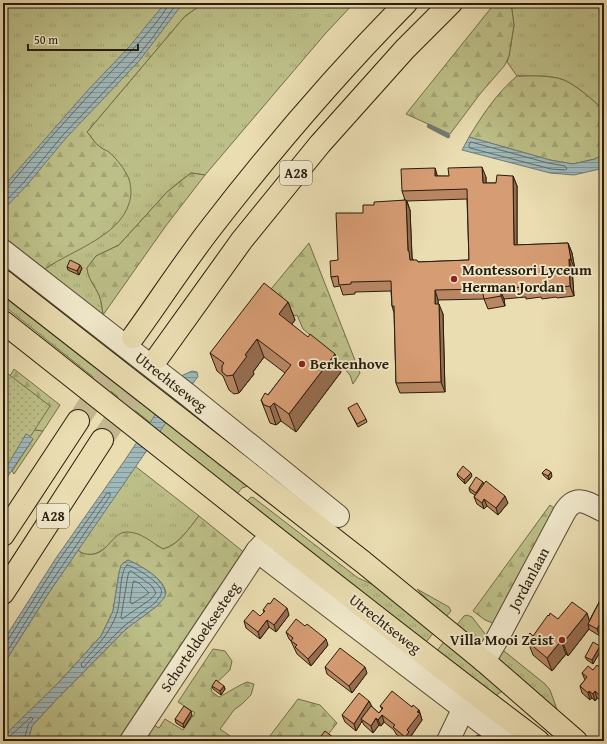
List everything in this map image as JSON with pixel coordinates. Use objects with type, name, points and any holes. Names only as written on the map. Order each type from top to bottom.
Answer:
[{"type":"main road","name":"A28","points":[[133,337],[210,229],[298,120],[368,42],[406,3]]},
{"type":"main road","name":"A28","points":[[158,357],[242,240],[320,144],[405,49],[451,3]]},
{"type":"main road","name":"Utrechtseweg","points":[[3,281],[363,562],[484,660],[576,741]]},
{"type":"main road","name":"Utrechtseweg","points":[[3,322],[271,535],[538,741]]},
{"type":"main road","name":"A28","points":[[3,535],[78,421]]},
{"type":"main road","name":"A28","points":[[3,593],[102,440]]},
{"type":"main road","points":[[237,508],[246,492],[261,482]]},
{"type":"main road","points":[[496,709],[514,687]]},
{"type":"street","name":"Utrechtseweg","points":[[3,251],[188,395],[338,516]]},
{"type":"street","name":"Jordanlaan","points":[[484,660],[506,623],[571,503],[576,501],[588,503],[604,511]]},
{"type":"street","name":"Schorteldoeksesteeg","points":[[131,741],[257,551],[271,535]]},
{"type":"street","name":"Utrechtseweg","points":[[257,551],[506,741]]},
{"type":"street","points":[[448,741],[459,718]]},
{"type":"green space","points":[[17,3],[170,3],[3,196],[3,7]]},
{"type":"green space","points":[[170,3],[204,3],[185,16],[87,132],[97,145],[109,152],[114,157],[127,175],[130,183],[131,194],[127,208],[120,220],[97,239],[45,269],[3,236],[3,196]]},
{"type":"green space","points":[[204,3],[354,3],[325,34],[205,175],[191,173],[167,192],[119,245],[96,256],[87,268],[90,279],[100,298],[103,315],[45,269],[56,262],[108,152],[98,146],[87,132],[185,16]]},
{"type":"green space","points":[[495,3],[511,3],[514,25],[509,56],[505,65],[480,94],[450,134],[406,114]]},
{"type":"green space","points":[[511,3],[604,3],[604,110],[580,90],[559,78],[517,76],[507,62],[514,25]]},
{"type":"green space","points":[[517,76],[559,78],[580,90],[604,110],[604,154],[595,159],[573,164],[550,160],[469,137],[491,104],[503,89]]},
{"type":"green space","points":[[191,173],[205,175],[165,227],[103,315],[100,298],[90,279],[87,268],[96,256],[119,245],[167,192]]},
{"type":"green space","points":[[309,243],[360,373],[353,384],[350,375],[327,349],[303,329],[297,315],[295,316],[271,289]]},
{"type":"green space","points":[[3,292],[248,486],[242,488],[237,494],[185,453],[147,420],[3,305]]},
{"type":"green space","points":[[14,369],[60,405],[43,431],[29,429],[3,388]]},
{"type":"green space","points":[[3,370],[50,406],[3,479]]},
{"type":"green space","points":[[29,429],[43,431],[14,474],[12,471],[33,439],[3,435]]},
{"type":"green space","points":[[135,466],[199,516],[179,540],[163,549],[151,542],[117,536],[99,552],[89,555],[83,554],[78,550]]},
{"type":"green space","points":[[251,497],[358,578],[381,588],[435,631],[422,647],[246,502]]},
{"type":"green space","points":[[550,505],[554,508],[500,615],[493,623],[485,620],[473,611]]},
{"type":"green space","points":[[199,516],[246,554],[122,741],[28,741],[32,726],[55,701],[126,629],[157,606],[166,593],[161,582],[157,578],[145,569],[128,560],[123,563],[119,573],[113,611],[101,636],[60,681],[3,738],[3,665],[78,550],[86,554],[99,552],[117,536],[127,532],[132,532],[146,538],[163,549],[179,540]]},
{"type":"green space","points":[[417,589],[449,607],[451,611],[445,618]]},
{"type":"green space","points":[[467,615],[472,617],[489,639],[479,645],[456,626],[464,616]]},
{"type":"green space","points":[[446,639],[503,691],[494,699],[433,656]]},
{"type":"green space","points":[[499,647],[545,684],[550,690],[558,712],[497,661]]},
{"type":"green space","points":[[213,649],[225,651],[232,661],[230,670],[211,688],[212,692],[219,697],[247,682],[254,684],[251,695],[234,710],[220,729],[237,741],[138,741],[150,723],[159,728],[165,719],[183,730],[195,713],[178,702]]},
{"type":"green space","points":[[298,699],[320,705],[337,723],[323,741],[266,741]]},
{"type":"water","points":[[165,3],[183,3],[140,60],[66,138],[27,185],[3,210],[3,187],[88,90],[129,47]]},
{"type":"water","points":[[469,137],[550,160],[573,164],[595,159],[604,154],[604,168],[574,175],[550,173],[462,150]]},
{"type":"water","points":[[192,371],[197,372],[198,377],[48,594],[3,665],[3,641],[56,558],[125,460],[181,376]]},
{"type":"water","points":[[26,434],[33,439],[6,479],[3,478],[3,467],[7,466]]},
{"type":"water","points":[[128,560],[140,566],[158,579],[165,591],[165,597],[157,606],[126,629],[55,701],[32,726],[28,741],[3,741],[3,738],[9,731],[60,681],[101,636],[113,611],[121,565]]},
{"type":"building","name":"Montessori Lyceum Herman Jordan","points":[[482,167],[483,183],[496,183],[497,175],[513,176],[514,245],[568,243],[571,260],[569,259],[570,286],[538,289],[538,287],[523,289],[522,287],[500,289],[501,296],[484,299],[482,289],[435,290],[435,304],[439,304],[441,382],[396,383],[394,306],[392,306],[391,281],[351,282],[351,284],[339,285],[338,276],[331,277],[330,261],[338,260],[336,213],[363,213],[363,205],[374,205],[374,202],[406,200],[408,251],[410,260],[417,260],[418,262],[469,260],[467,189],[402,191],[401,169],[435,168],[435,176],[449,176],[448,168]]},
{"type":"building","points":[[70,260],[80,265],[77,271],[67,267]]},
{"type":"building","points":[[264,283],[288,302],[279,314],[308,337],[310,334],[335,354],[289,414],[274,403],[270,407],[264,405],[261,400],[265,393],[268,395],[291,365],[257,339],[233,375],[227,376],[222,372],[222,366],[224,363],[210,353]]},
{"type":"building","points":[[357,403],[366,419],[357,424],[348,408]]},
{"type":"building","points":[[463,466],[471,473],[464,480],[457,474]]},
{"type":"building","points":[[546,469],[551,472],[548,476],[542,473]]},
{"type":"building","points":[[476,477],[483,482],[476,493],[469,488]]},
{"type":"building","points":[[486,481],[505,496],[496,508],[484,499],[482,503],[474,497]]},
{"type":"building","points":[[604,593],[604,616],[597,629],[588,624]]},
{"type":"building","points":[[274,598],[287,608],[274,625],[267,620],[258,632],[244,621],[253,610],[260,616],[265,611],[263,610],[268,603],[270,604]]},
{"type":"building","points":[[572,602],[587,613],[563,643],[561,641],[547,658],[528,642],[530,639],[527,637],[530,633],[533,636],[550,613],[558,619]]},
{"type":"building","points":[[296,619],[305,626],[307,624],[326,639],[308,659],[295,647],[297,645],[291,641],[293,638],[286,632]]},
{"type":"building","points":[[593,642],[600,646],[592,660],[585,657]]},
{"type":"building","points":[[340,648],[365,667],[349,686],[325,667]]},
{"type":"building","points":[[597,665],[604,671],[603,698],[595,691],[593,694],[589,691],[588,693],[580,686],[587,677],[582,673],[588,666],[593,670]]},
{"type":"building","points":[[216,680],[224,686],[220,691],[212,686]]},
{"type":"building","points":[[392,691],[412,707],[413,705],[419,710],[417,712],[420,713],[407,730],[409,732],[405,737],[393,727],[395,725],[382,715],[378,720],[376,718],[371,726],[361,719],[371,706],[379,713],[383,708],[380,706]]},
{"type":"building","points":[[359,693],[369,701],[354,724],[342,715]]},
{"type":"building","points":[[184,706],[191,711],[183,724],[175,719]]},
{"type":"building","points":[[325,731],[338,741],[318,741]]},
{"type":"building","points":[[480,735],[485,740],[488,738],[490,741],[476,741],[476,736]]},
{"type":"waterway","points":[[429,126],[448,136]]},
{"type":"tunnel","points":[[78,421],[133,337]]},
{"type":"tunnel","points":[[102,440],[158,357]]},
{"type":"place","name":"Montessori Lyceum Herman Jordan","points":[[454,279]]},
{"type":"place","name":"Berkenhove","points":[[302,364]]},
{"type":"place","name":"Villa Mooi Zeist","points":[[562,640]]}]
